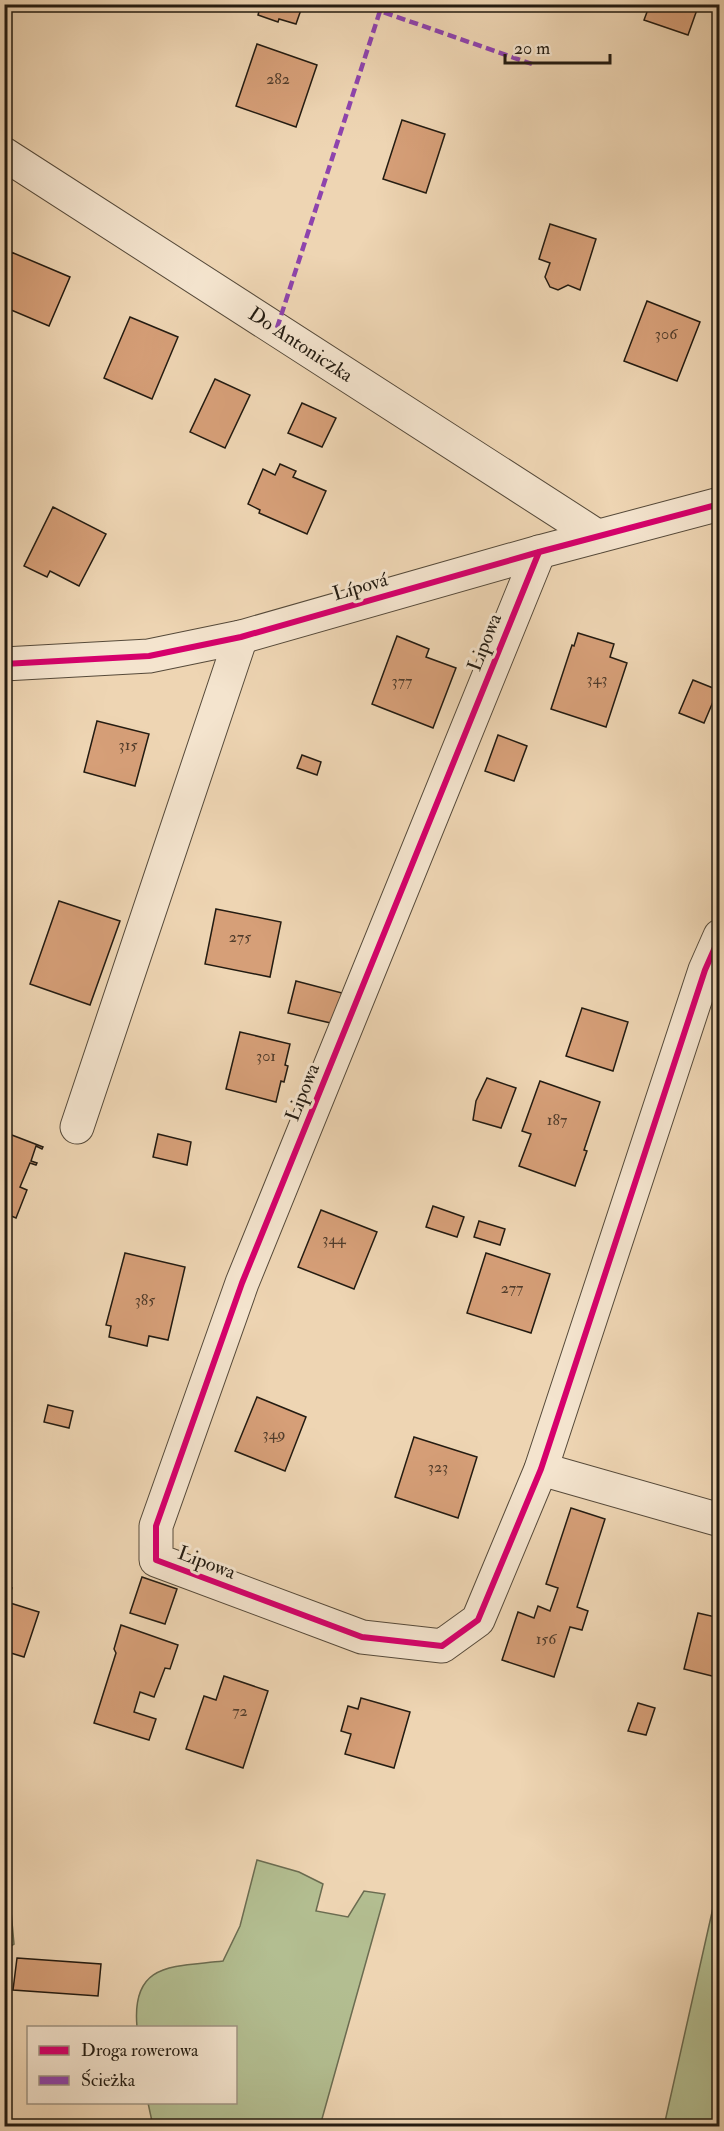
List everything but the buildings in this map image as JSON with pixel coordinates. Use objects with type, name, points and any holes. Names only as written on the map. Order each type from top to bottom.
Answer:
[{"type":"street","name":"Do Antoniczka","points":[[4,154],[277,328],[597,537]]},
{"type":"street","name":"Lípová","points":[[4,664],[149,656],[241,637],[539,552],[720,504]]},
{"type":"street","name":"Lipowa","points":[[539,552],[242,1283],[156,1526],[156,1560],[363,1637],[442,1646],[478,1620],[541,1469],[705,970],[720,936]]},
{"type":"street","points":[[77,1127],[241,637]]},
{"type":"street","points":[[541,1469],[720,1520]]},
{"type":"green space","points":[[5,1846],[14,1944],[4,1950]]},
{"type":"green space","points":[[257,1860],[299,1872],[323,1884],[316,1911],[348,1917],[364,1891],[385,1894],[320,2126],[153,2126],[148,2104],[237,2104],[237,2026],[137,2026],[137,2005],[141,1990],[149,1979],[159,1972],[173,1967],[223,1961],[240,1926]]},
{"type":"green space","points":[[719,1881],[719,2126],[664,2126]]},
{"type":"marked path","points":[[277,328],[380,11],[532,64]]},
{"type":"cycle path","points":[[4,664],[149,656],[241,637],[539,552],[720,504]]},
{"type":"cycle path","points":[[539,552],[242,1283],[156,1526],[156,1560],[362,1637],[442,1646],[478,1620],[541,1469],[705,970],[720,936]]}]
